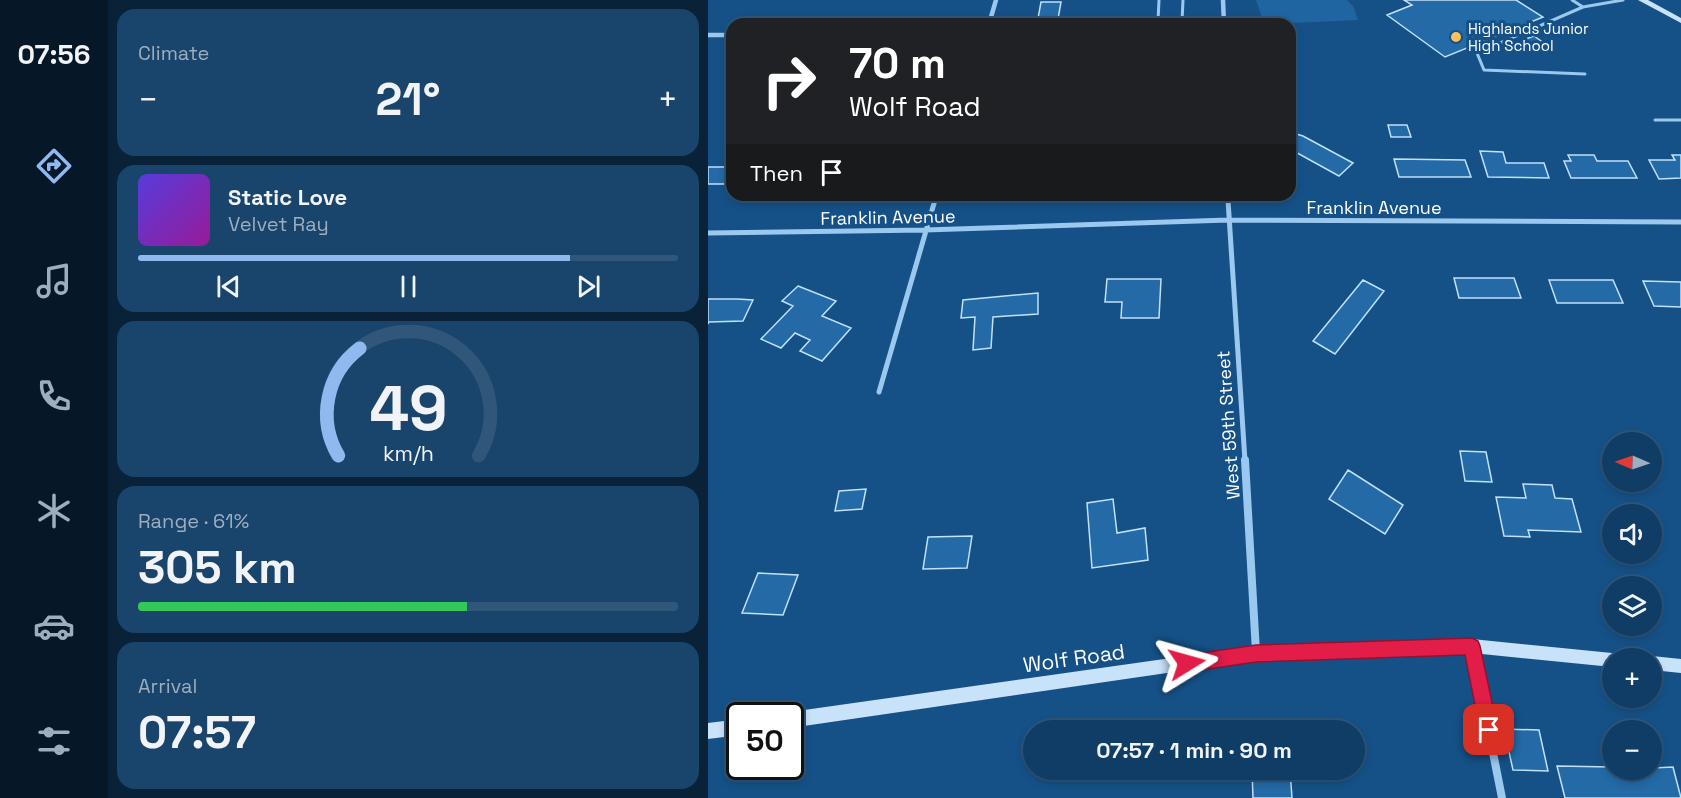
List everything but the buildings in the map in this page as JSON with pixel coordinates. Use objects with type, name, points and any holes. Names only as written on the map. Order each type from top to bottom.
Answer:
[{"type":"main road","points":[[1642,0],[1681,21]]},
{"type":"main road","name":"Wolf Road","points":[[804,718],[1256,653],[1472,646],[1602,659]]},
{"type":"main road","points":[[1662,664],[1681,666]]},
{"type":"main road","points":[[708,731],[726,729]]},
{"type":"street","points":[[991,18],[996,0]]},
{"type":"street","points":[[1223,0],[1224,18]]},
{"type":"street","points":[[708,35],[726,34]]},
{"type":"street","points":[[879,392],[934,201]]},
{"type":"street","name":"West 59th Street","points":[[1228,201],[1256,653]]},
{"type":"street","name":"Franklin Avenue","points":[[708,233],[925,230],[1228,220],[1681,222]]},
{"type":"street","points":[[1472,646],[1502,798]]},
{"type":"lane","points":[[1158,18],[1159,0]]},
{"type":"lane","points":[[1182,0],[1182,18]]},
{"type":"lane","points":[[1572,0],[1583,7]]},
{"type":"lane","points":[[1585,75],[1484,70],[1478,53],[1583,7],[1623,0]]},
{"type":"lane","points":[[1655,120],[1681,120]]},
{"type":"shaded area","points":[[1256,0],[1347,0],[1353,6],[1358,20],[1296,23],[1296,18],[1262,18]]},
{"type":"place","name":"Highlands Junior High School","points":[[1456,37]]},
{"type":"route","points":[[1187,663],[1256,653],[1472,646],[1489,730]]}]
